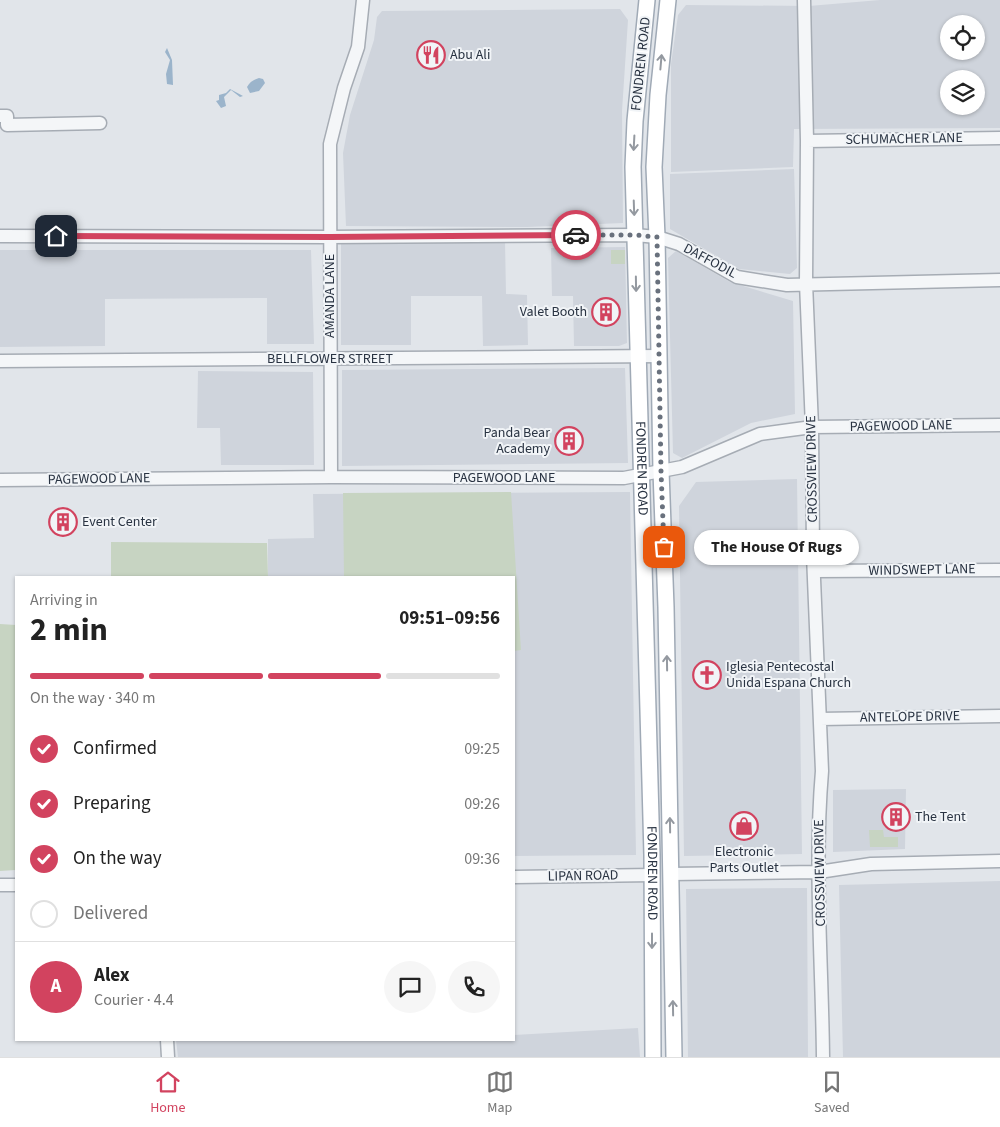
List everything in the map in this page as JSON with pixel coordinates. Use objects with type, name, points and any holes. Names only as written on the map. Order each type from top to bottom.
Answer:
[{"type":"main road","name":"FONDREN ROAD","points":[[647,0],[635,121],[633,167],[653,875],[653,1057]]},
{"type":"main road","name":"FONDREN ROAD","points":[[668,0],[654,167],[666,607],[674,1057]]},
{"type":"main road","points":[[646,606],[666,607]]},
{"type":"main road","points":[[649,733],[668,734]]},
{"type":"main road","points":[[650,788],[661,860],[670,874]]},
{"type":"main road","points":[[653,875],[661,884],[662,916],[672,946]]},
{"type":"main road","points":[[652,1039],[673,1040]]},
{"type":"street","name":"AMANDA LANE","points":[[331,477],[330,144],[344,88],[358,47],[363,0]]},
{"type":"street","name":"CROSSVIEW DRIVE","points":[[804,0],[807,141],[806,283],[822,771],[819,804],[819,872],[823,1057]]},
{"type":"street","points":[[0,116],[7,116],[8,125],[100,123]]},
{"type":"street","name":"SCHUMACHER LANE","points":[[807,141],[1000,138]]},
{"type":"street","name":"DAFFODIL","points":[[0,236],[330,237],[635,235],[657,237],[679,244],[737,277],[787,285],[806,283],[1000,280]]},
{"type":"street","name":"BELLFLOWER STREET","points":[[0,361],[659,356]]},
{"type":"street","name":"PAGEWOOD LANE","points":[[0,480],[331,477],[616,478],[682,467],[760,434],[812,427],[1000,425]]},
{"type":"street","name":"WINDSWEPT LANE","points":[[814,572],[1000,570]]},
{"type":"street","name":"ANTELOPE DRIVE","points":[[820,719],[1000,716]]},
{"type":"street","points":[[670,874],[819,872],[872,864],[1000,861]]},
{"type":"street","name":"LIPAN ROAD","points":[[515,877],[653,875]]},
{"type":"street","points":[[0,885],[15,885]]},
{"type":"street","points":[[167,1041],[168,1057]]},
{"type":"shaded area","points":[[880,0],[1000,0],[1000,128],[794,129],[793,167],[671,172],[671,64],[678,15],[686,5],[809,6]]},
{"type":"shaded area","points":[[620,9],[628,20],[622,111],[623,223],[527,227],[346,226],[343,153],[350,115],[374,40],[377,17],[382,11]]},
{"type":"shaded area","points":[[794,169],[797,268],[790,274],[739,269],[670,229],[670,174]]},
{"type":"shaded area","points":[[505,241],[506,294],[527,295],[528,345],[483,346],[482,296],[411,296],[411,345],[341,345],[341,242]]},
{"type":"shaded area","points":[[625,247],[627,343],[619,346],[574,346],[573,296],[552,296],[551,248]]},
{"type":"shaded area","points":[[0,250],[311,250],[314,344],[267,344],[267,298],[105,299],[105,346],[0,347]]},
{"type":"shaded area","points":[[676,251],[730,282],[793,301],[795,414],[751,423],[682,458],[673,453],[668,258]]},
{"type":"shaded area","points":[[625,368],[628,463],[342,466],[342,370]]},
{"type":"shaded area","points":[[198,371],[313,372],[314,465],[221,465],[220,428],[197,428]]},
{"type":"shaded area","points":[[797,479],[802,854],[684,856],[679,506],[696,482]]},
{"type":"shaded area","points":[[630,492],[636,855],[515,856],[515,576],[268,576],[268,539],[314,538],[313,494]]},
{"type":"shaded area","name":"The Tent","points":[[906,789],[905,849],[833,852],[833,790]]},
{"type":"shaded area","points":[[1000,881],[1000,1057],[843,1057],[839,885]]},
{"type":"shaded area","points":[[807,888],[808,1057],[688,1057],[686,889]]},
{"type":"shaded area","points":[[638,1028],[640,1057],[178,1057],[176,1041],[515,1041],[515,1035]]},
{"type":"green space","points":[[611,250],[625,250],[625,264],[611,264]]},
{"type":"green space","points":[[511,492],[521,650],[515,651],[515,576],[344,576],[343,493]]},
{"type":"green space","points":[[111,542],[267,543],[268,576],[111,576]]},
{"type":"green space","points":[[0,624],[15,625],[15,870],[0,871]]},
{"type":"green space","points":[[869,830],[883,830],[884,837],[898,837],[898,847],[870,847]]},
{"type":"water","points":[[167,48],[172,60],[173,85],[167,84],[166,74],[170,60],[165,52]]},
{"type":"water","points":[[259,78],[263,79],[265,83],[259,91],[250,93],[247,87],[252,81]]},
{"type":"water","points":[[230,89],[243,96],[240,97],[231,90],[224,97],[226,106],[221,108],[216,101],[219,100],[219,95],[226,93]]},
{"type":"way so far","points":[[576,235],[657,237],[664,547]]},
{"type":"place","name":"Abu Ali","points":[[431,55]]},
{"type":"place","name":"Valet Booth","points":[[606,312]]},
{"type":"place","name":"Panda Bear Academy","points":[[569,441]]},
{"type":"place","name":"Event Center","points":[[63,522]]},
{"type":"place","name":"The House Of Rugs","points":[[664,547]]},
{"type":"place","name":"Iglesia Pentecostal Unida Espana Church","points":[[707,675]]},
{"type":"place","name":"The Tent","points":[[896,817]]},
{"type":"place","name":"Electronic Parts Outlet","points":[[744,826]]},
{"type":"route","points":[[56,236],[330,237],[576,235]]}]
